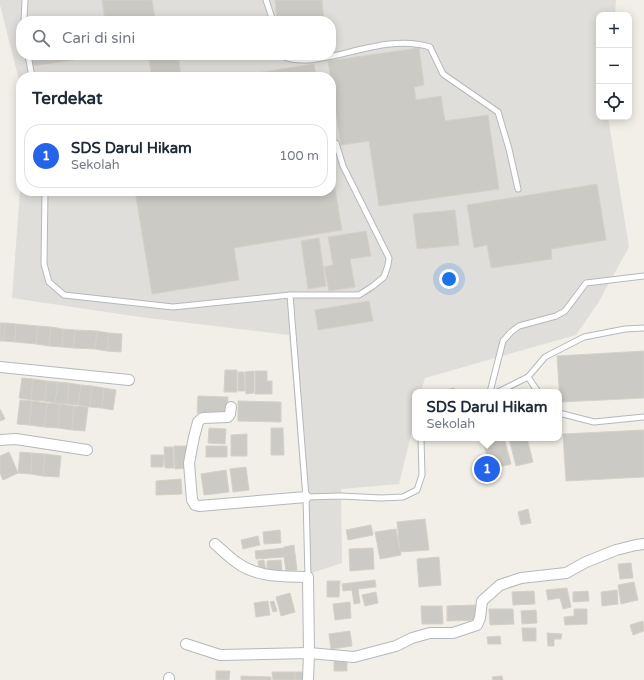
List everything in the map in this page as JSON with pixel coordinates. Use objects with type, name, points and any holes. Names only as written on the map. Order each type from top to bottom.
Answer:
[{"type":"street","points":[[0,367],[129,380]]},
{"type":"street","points":[[230,407],[230,414],[228,417],[203,418],[198,422],[189,463],[192,500],[195,505],[244,503],[306,497]]},
{"type":"street","points":[[0,440],[16,438],[87,450]]},
{"type":"street","points":[[215,544],[236,563],[250,570],[266,575],[308,577],[308,680]]},
{"type":"street","points":[[186,644],[220,655],[309,653],[354,657],[396,646],[412,638],[430,633],[453,632],[470,628],[477,625],[480,618],[482,601],[500,585],[521,578],[566,573],[586,562],[616,550],[644,544]]},
{"type":"lane","points":[[24,16],[25,0]]},
{"type":"lane","points":[[266,0],[271,16]]},
{"type":"lane","points":[[336,55],[385,45],[418,43],[430,47],[443,74],[498,112],[509,149],[518,189]]},
{"type":"lane","points":[[29,60],[31,72]]},
{"type":"lane","points":[[45,196],[44,264],[49,282],[64,296],[174,308],[290,295],[359,294],[373,286],[384,277],[389,258],[343,166],[336,143]]},
{"type":"lane","points":[[491,389],[503,341],[519,326],[556,316],[565,311],[586,283],[644,276]]},
{"type":"lane","points":[[290,295],[306,497],[308,577]]},
{"type":"lane","points":[[504,389],[528,377],[545,357],[584,337],[625,329],[644,328]]},
{"type":"lane","points":[[528,377],[536,389]]},
{"type":"lane","points":[[562,414],[594,422],[644,418]]},
{"type":"lane","points":[[306,497],[403,497],[417,490],[422,475],[421,441]]},
{"type":"shaded area","points":[[0,0],[616,0],[615,12],[596,12],[596,120],[608,120],[629,247],[598,303],[576,335],[425,378],[422,389],[412,389],[412,431],[399,484],[341,489],[342,563],[309,574],[289,335],[140,317],[12,298],[20,196],[336,196],[336,72],[17,72]]},
{"type":"building","points":[[102,0],[152,0],[155,16],[104,16]]},
{"type":"building","points":[[275,0],[322,0],[324,16],[277,16]]},
{"type":"building","points":[[419,48],[424,85],[414,87],[416,100],[441,96],[445,121],[488,115],[499,189],[379,206],[369,141],[341,145],[336,113],[336,72],[330,72],[328,61]]},
{"type":"building","points":[[30,60],[74,60],[31,66]]},
{"type":"building","points":[[149,60],[179,60],[180,72],[151,72]]},
{"type":"building","points":[[314,64],[315,72],[263,72]]},
{"type":"building","points":[[597,184],[606,240],[551,249],[552,259],[491,268],[487,245],[474,248],[467,205]]},
{"type":"building","points":[[336,195],[342,230],[234,248],[239,280],[152,294],[136,196]]},
{"type":"building","points":[[455,210],[459,245],[417,249],[413,214]]},
{"type":"building","points":[[366,231],[371,256],[350,259],[355,287],[329,291],[324,267],[333,265],[328,237]]},
{"type":"building","points":[[319,238],[326,286],[308,289],[301,241]]},
{"type":"building","points":[[369,301],[373,321],[318,330],[315,310]]},
{"type":"building","points":[[0,323],[5,323],[3,341],[0,341]]},
{"type":"building","points":[[5,323],[16,324],[15,342],[3,341]]},
{"type":"building","points":[[16,324],[38,326],[36,344],[15,342]]},
{"type":"building","points":[[38,326],[51,327],[49,346],[36,344]]},
{"type":"building","points":[[51,327],[63,329],[62,347],[49,346]]},
{"type":"building","points":[[63,329],[75,330],[73,348],[62,347]]},
{"type":"building","points":[[75,330],[97,331],[95,349],[73,348]]},
{"type":"building","points":[[97,331],[109,333],[107,351],[95,349]]},
{"type":"building","points":[[109,333],[122,334],[121,352],[107,351]]},
{"type":"building","points":[[644,351],[644,398],[562,402],[562,389],[559,389],[557,356]]},
{"type":"building","points":[[225,370],[237,370],[237,392],[224,392]]},
{"type":"building","points":[[254,371],[254,393],[246,394],[245,372]]},
{"type":"building","points":[[255,371],[267,371],[267,381],[272,381],[272,394],[255,394]]},
{"type":"building","points":[[238,372],[244,372],[245,391],[238,391]]},
{"type":"building","points":[[22,378],[33,379],[31,400],[19,398]]},
{"type":"building","points":[[33,379],[47,381],[44,401],[31,400]]},
{"type":"building","points":[[47,381],[58,382],[55,403],[44,401]]},
{"type":"building","points":[[58,382],[69,383],[67,404],[55,403]]},
{"type":"building","points":[[69,383],[81,385],[78,405],[67,404]]},
{"type":"building","points":[[81,385],[92,386],[90,407],[78,405]]},
{"type":"building","points":[[92,386],[104,388],[102,408],[90,407]]},
{"type":"building","points":[[104,388],[116,390],[113,410],[102,408]]},
{"type":"building","points":[[198,396],[228,397],[227,414],[197,413]]},
{"type":"building","points":[[20,400],[32,401],[29,425],[17,424]]},
{"type":"building","points":[[32,401],[47,403],[44,427],[29,425]]},
{"type":"building","points":[[238,401],[281,402],[281,422],[238,421]]},
{"type":"building","points":[[47,403],[60,404],[58,428],[44,427]]},
{"type":"building","points":[[60,404],[74,406],[72,430],[58,428]]},
{"type":"building","points":[[74,406],[88,407],[85,431],[72,430]]},
{"type":"building","points":[[0,409],[5,419],[0,421]]},
{"type":"building","points":[[209,428],[226,429],[225,444],[208,443]]},
{"type":"building","points":[[271,428],[283,428],[284,455],[271,455]]},
{"type":"building","points":[[644,430],[644,477],[566,481],[563,434]]},
{"type":"building","points":[[247,434],[247,456],[231,456],[231,435]]},
{"type":"building","points":[[505,441],[511,464],[491,469],[483,442]]},
{"type":"building","points":[[510,441],[528,441],[533,462],[516,466]]},
{"type":"building","points":[[174,446],[187,446],[188,468],[175,469]]},
{"type":"building","points":[[206,446],[227,446],[227,457],[206,457]]},
{"type":"building","points":[[164,447],[173,447],[174,468],[165,468]]},
{"type":"building","points":[[9,452],[18,473],[3,480],[0,473],[0,456]]},
{"type":"building","points":[[20,452],[32,453],[31,474],[18,473]]},
{"type":"building","points":[[32,453],[45,454],[43,476],[31,474]]},
{"type":"building","points":[[45,454],[61,456],[59,477],[43,476]]},
{"type":"building","points":[[151,455],[164,455],[163,467],[151,467]]},
{"type":"building","points":[[246,467],[249,490],[233,492],[230,469]]},
{"type":"building","points":[[226,470],[229,492],[204,495],[201,474]]},
{"type":"building","points":[[181,479],[182,494],[156,495],[156,481]]},
{"type":"building","points":[[528,509],[531,523],[521,525],[518,512]]},
{"type":"building","points":[[425,519],[429,550],[400,552],[397,522]]},
{"type":"building","points":[[371,525],[373,535],[348,540],[346,530]]},
{"type":"building","points":[[396,529],[401,555],[380,559],[375,532]]},
{"type":"building","points":[[280,530],[281,543],[264,544],[263,532]]},
{"type":"building","points":[[258,536],[260,545],[243,549],[241,540]]},
{"type":"building","points":[[294,545],[297,570],[286,571],[284,557],[256,559],[255,551],[284,548]]},
{"type":"building","points":[[373,548],[374,569],[350,571],[349,549]]},
{"type":"building","points":[[439,557],[441,585],[419,587],[417,559]]},
{"type":"building","points":[[264,560],[266,571],[259,572],[258,561]]},
{"type":"building","points":[[281,560],[282,571],[267,572],[267,561]]},
{"type":"building","points":[[631,563],[633,578],[620,579],[618,564]]},
{"type":"building","points":[[375,580],[376,587],[358,589],[360,603],[354,604],[352,590],[343,591],[342,584]]},
{"type":"building","points":[[327,581],[340,581],[339,597],[327,597]]},
{"type":"building","points":[[634,582],[638,600],[621,604],[618,585]]},
{"type":"building","points":[[567,588],[571,607],[563,609],[560,598],[548,600],[546,590]]},
{"type":"building","points":[[617,590],[618,604],[602,606],[601,592]]},
{"type":"building","points":[[534,591],[535,604],[513,605],[512,592]]},
{"type":"building","points":[[588,591],[589,601],[573,602],[573,592]]},
{"type":"building","points":[[376,592],[378,603],[365,606],[362,595]]},
{"type":"building","points":[[290,593],[295,612],[281,616],[276,597]]},
{"type":"building","points":[[268,601],[270,615],[256,617],[254,603]]},
{"type":"building","points":[[274,601],[277,611],[273,612],[270,602]]},
{"type":"building","points":[[350,602],[351,618],[335,620],[333,604]]},
{"type":"building","points":[[475,605],[476,620],[447,621],[447,606]]},
{"type":"building","points":[[421,606],[442,606],[443,624],[422,624]]},
{"type":"building","points":[[489,609],[513,609],[514,624],[490,625]]},
{"type":"building","points":[[574,609],[587,609],[587,624],[565,625],[564,617],[574,616]]},
{"type":"building","points":[[536,610],[537,623],[522,624],[521,611]]},
{"type":"building","points":[[643,621],[644,631],[633,635],[630,625]]},
{"type":"building","points":[[522,628],[536,628],[536,641],[523,641]]},
{"type":"building","points":[[350,631],[352,646],[331,649],[329,634]]},
{"type":"building","points":[[547,633],[562,634],[561,639],[554,639],[554,646],[548,646]]},
{"type":"building","points":[[500,636],[501,644],[488,644],[487,637]]},
{"type":"building","points":[[334,659],[347,659],[347,671],[334,671]]},
{"type":"building","points":[[216,671],[230,671],[229,680],[216,680]]},
{"type":"building","points":[[272,672],[295,672],[295,680],[273,680]]},
{"type":"building","points":[[295,672],[304,672],[304,680],[295,680]]},
{"type":"building","points":[[241,676],[271,677],[271,680],[241,680]]},
{"type":"building","points":[[502,676],[503,680],[493,680],[492,677]]},
{"type":"place","name":"SDS Darul Hikam","points":[[487,469]]}]
